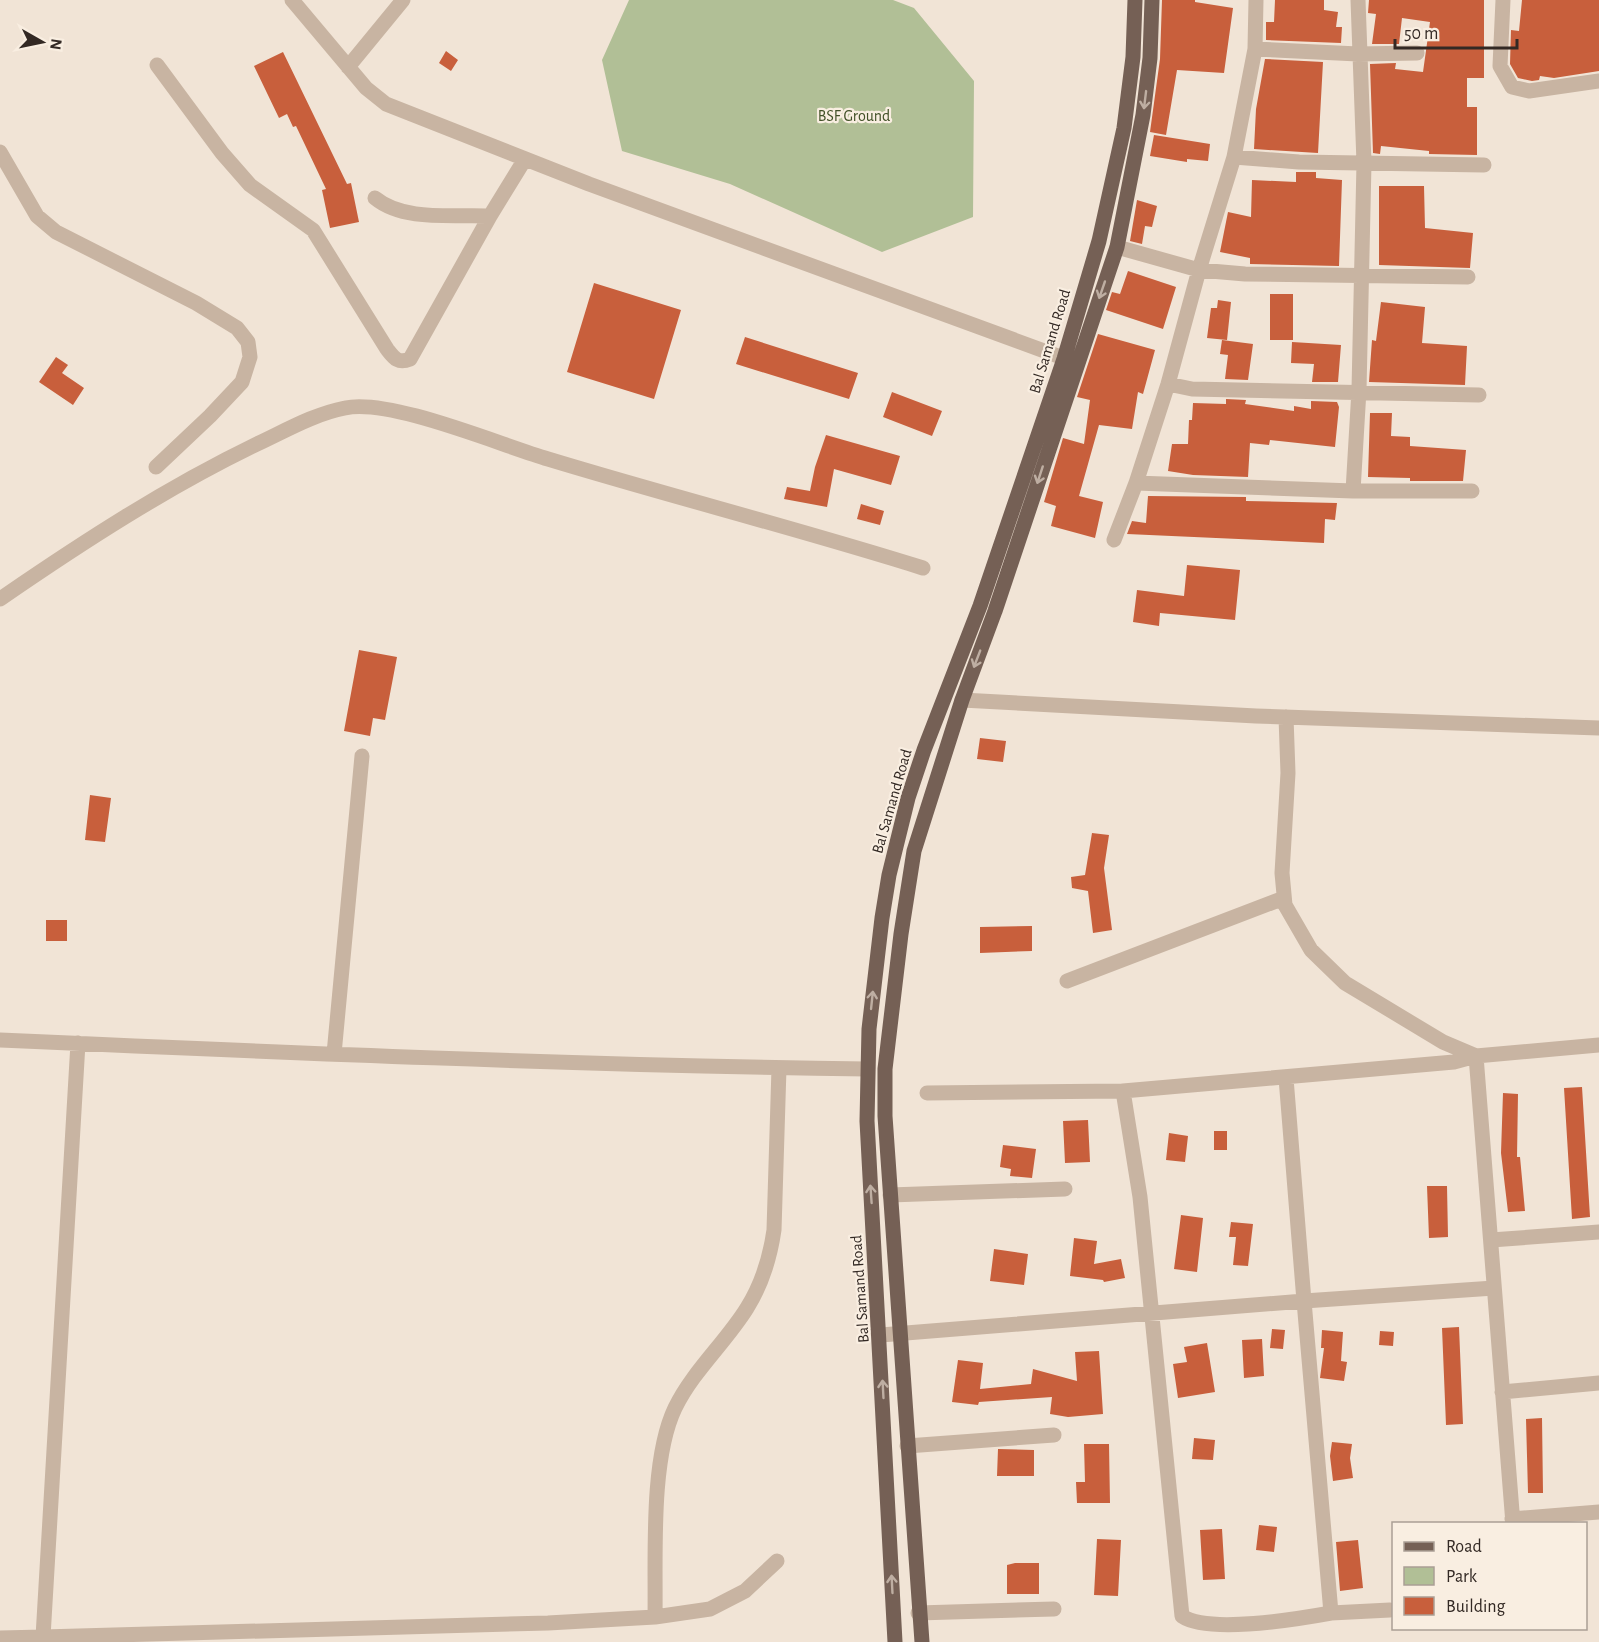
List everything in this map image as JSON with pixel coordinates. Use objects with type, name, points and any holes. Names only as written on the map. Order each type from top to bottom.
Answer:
[{"type":"main road","name":"Bal Samand Road","points":[[922,1642],[898,1333],[885,1069],[901,934],[915,851],[962,700],[995,611],[1070,361],[1109,204],[1124,128],[1133,57],[1135,0]]},
{"type":"main road","name":"Bal Samand Road","points":[[895,1642],[868,1133],[867,1069],[882,918],[889,875],[924,750],[980,606],[1070,361],[1117,247],[1137,156],[1150,58],[1152,0]]},
{"type":"street","points":[[292,0],[366,88],[386,104],[525,159],[1070,361]]},
{"type":"street","points":[[348,67],[403,0]]},
{"type":"street","points":[[1114,540],[1136,483],[1168,384],[1199,270],[1234,157],[1255,49],[1256,0]]},
{"type":"street","points":[[1353,491],[1359,390],[1364,163],[1358,0]]},
{"type":"street","points":[[1503,0],[1500,66],[1512,87],[1529,91],[1599,81]]},
{"type":"street","points":[[1255,49],[1359,54],[1417,53]]},
{"type":"street","points":[[1133,57],[1150,58]]},
{"type":"street","points":[[157,65],[222,153],[250,186],[313,230],[395,360],[404,362],[410,359],[490,216],[525,159]]},
{"type":"street","points":[[0,152],[37,216],[56,232],[196,303],[237,328],[248,342],[250,357],[242,382],[156,467]]},
{"type":"street","points":[[1234,157],[1299,162],[1484,165]]},
{"type":"street","points":[[375,198],[390,208],[407,213],[490,216]]},
{"type":"street","points":[[1117,247],[1199,270],[1245,274],[1362,278],[1468,277]]},
{"type":"street","points":[[1168,384],[1192,389],[1359,390],[1479,395]]},
{"type":"street","points":[[0,599],[84,541],[196,473],[308,420],[347,407],[382,408],[546,459],[923,568]]},
{"type":"street","points":[[1136,483],[1353,491],[1472,491]]},
{"type":"street","points":[[962,700],[1286,717],[1599,728]]},
{"type":"street","points":[[1286,717],[1288,773],[1282,873],[1285,905],[1311,950],[1345,983],[1443,1042],[1476,1056]]},
{"type":"street","points":[[334,1054],[362,756]]},
{"type":"street","points":[[1067,981],[1284,898]]},
{"type":"street","points":[[0,1040],[334,1054],[867,1069]]},
{"type":"street","points":[[43,1637],[78,1043]]},
{"type":"street","points":[[927,1093],[1124,1091],[1454,1062],[1476,1056],[1599,1045]]},
{"type":"street","points":[[1476,1056],[1512,1521],[1599,1512]]},
{"type":"street","points":[[655,1617],[659,1466],[666,1433],[674,1409],[686,1388],[747,1308],[760,1285],[770,1256],[774,1230],[779,1068]]},
{"type":"street","points":[[1286,1078],[1331,1614]]},
{"type":"street","points":[[1124,1091],[1140,1197],[1182,1616],[1192,1623],[1207,1625],[1390,1610]]},
{"type":"street","points":[[890,1195],[1065,1189]]},
{"type":"street","points":[[1491,1240],[1599,1232]]},
{"type":"street","points":[[880,1335],[1494,1288]]},
{"type":"street","points":[[1502,1392],[1599,1383]]},
{"type":"street","points":[[907,1446],[1054,1435]]},
{"type":"street","points":[[0,1638],[548,1623],[655,1617],[710,1609],[745,1592],[777,1562]]},
{"type":"street","points":[[918,1613],[1054,1609]]},
{"type":"green space","name":"BSF Ground","points":[[629,0],[893,0],[914,8],[974,81],[973,217],[882,252],[730,184],[622,151],[602,60]]},
{"type":"building","points":[[1162,0],[1195,0],[1195,2],[1233,8],[1224,73],[1177,70],[1166,135],[1150,132],[1160,59]]},
{"type":"building","points":[[1275,0],[1324,0],[1324,10],[1338,12],[1336,27],[1342,27],[1341,43],[1266,40],[1266,22],[1274,22]]},
{"type":"building","points":[[1369,0],[1484,0],[1484,78],[1467,78],[1467,107],[1477,107],[1477,155],[1429,154],[1429,151],[1381,146],[1380,154],[1373,153],[1370,64],[1396,63],[1395,69],[1423,72],[1430,22],[1402,18],[1399,44],[1372,44],[1376,14],[1368,13]]},
{"type":"building","points":[[1522,0],[1599,0],[1599,71],[1554,78],[1540,76],[1539,80],[1532,81],[1518,78],[1510,64],[1511,30],[1519,31]]},
{"type":"building","points":[[446,51],[458,60],[451,71],[439,63]]},
{"type":"building","points":[[283,52],[347,184],[351,183],[359,222],[330,228],[322,190],[326,189],[296,126],[293,127],[287,114],[279,118],[254,66]]},
{"type":"building","points":[[1265,59],[1323,62],[1318,153],[1254,149],[1256,109]]},
{"type":"building","points":[[1154,135],[1210,144],[1208,161],[1187,159],[1187,162],[1150,156]]},
{"type":"building","points":[[1296,172],[1316,172],[1316,178],[1342,180],[1339,266],[1250,264],[1250,258],[1220,252],[1228,212],[1251,217],[1252,180],[1296,182]]},
{"type":"building","points":[[1379,186],[1424,186],[1425,228],[1473,233],[1470,268],[1379,265]]},
{"type":"building","points":[[1137,200],[1157,206],[1152,227],[1145,226],[1142,244],[1130,241]]},
{"type":"building","points":[[1128,271],[1176,287],[1163,329],[1106,310],[1112,292],[1120,294]]},
{"type":"building","points":[[594,283],[681,310],[654,399],[567,372]]},
{"type":"building","points":[[1270,294],[1293,294],[1293,340],[1270,340]]},
{"type":"building","points":[[1218,300],[1231,302],[1227,340],[1207,338],[1211,308],[1217,308]]},
{"type":"building","points":[[1381,302],[1425,307],[1422,343],[1467,346],[1465,385],[1369,382],[1372,340],[1376,341]]},
{"type":"building","points":[[1098,334],[1155,350],[1143,394],[1138,392],[1132,429],[1099,425],[1079,496],[1103,502],[1095,538],[1051,526],[1056,506],[1044,502],[1063,438],[1084,444],[1090,400],[1077,397]]},
{"type":"building","points":[[745,337],[858,373],[849,399],[736,364]]},
{"type":"building","points":[[1222,340],[1253,344],[1248,380],[1225,379],[1228,355],[1220,354]]},
{"type":"building","points":[[1292,342],[1341,345],[1338,382],[1312,382],[1314,364],[1291,363]]},
{"type":"building","points":[[56,357],[68,365],[62,373],[84,388],[73,405],[39,382]]},
{"type":"building","points":[[892,392],[942,411],[932,436],[883,417]]},
{"type":"building","points":[[1226,399],[1246,400],[1245,404],[1294,411],[1294,406],[1311,409],[1311,401],[1337,402],[1339,407],[1335,447],[1270,440],[1269,445],[1250,443],[1248,477],[1193,475],[1168,471],[1172,444],[1188,444],[1189,420],[1192,420],[1193,403],[1226,404]]},
{"type":"building","points":[[1370,413],[1392,413],[1391,436],[1410,437],[1410,446],[1466,450],[1463,481],[1410,481],[1410,478],[1368,477]]},
{"type":"building","points":[[826,435],[900,456],[891,485],[834,469],[827,507],[784,499],[787,487],[810,491]]},
{"type":"building","points":[[1148,496],[1246,497],[1246,501],[1337,503],[1335,520],[1325,519],[1324,543],[1127,534],[1132,521],[1146,523]]},
{"type":"building","points":[[861,504],[884,511],[880,525],[857,519]]},
{"type":"building","points":[[1187,565],[1240,570],[1235,620],[1160,613],[1159,626],[1133,622],[1137,590],[1184,596]]},
{"type":"building","points":[[359,650],[397,657],[385,720],[373,718],[370,736],[344,731]]},
{"type":"building","points":[[980,738],[1006,741],[1003,762],[977,759]]},
{"type":"building","points":[[90,795],[111,798],[105,842],[85,840]]},
{"type":"building","points":[[1092,833],[1109,835],[1104,868],[1112,930],[1093,933],[1088,891],[1072,888],[1071,877],[1085,875]]},
{"type":"building","points":[[46,920],[67,920],[67,941],[46,941]]},
{"type":"building","points":[[1032,926],[1032,951],[980,953],[980,927]]},
{"type":"building","points":[[1582,1087],[1590,1217],[1572,1219],[1564,1088]]},
{"type":"building","points":[[1503,1093],[1518,1094],[1517,1157],[1520,1157],[1525,1211],[1508,1212],[1501,1153]]},
{"type":"building","points":[[1088,1120],[1090,1162],[1065,1163],[1063,1121]]},
{"type":"building","points":[[1214,1131],[1227,1131],[1227,1150],[1214,1150]]},
{"type":"building","points":[[1169,1133],[1188,1136],[1185,1162],[1166,1160]]},
{"type":"building","points":[[1003,1145],[1036,1149],[1032,1178],[1010,1176],[1011,1169],[1000,1167]]},
{"type":"building","points":[[1427,1186],[1447,1186],[1448,1237],[1429,1238]]},
{"type":"building","points":[[1181,1215],[1203,1218],[1197,1272],[1174,1269]]},
{"type":"building","points":[[1231,1222],[1253,1224],[1248,1266],[1233,1265],[1236,1237],[1229,1237]]},
{"type":"building","points":[[1074,1238],[1097,1241],[1094,1264],[1121,1259],[1125,1278],[1104,1282],[1070,1276]]},
{"type":"building","points":[[994,1249],[1028,1254],[1024,1285],[990,1281]]},
{"type":"building","points":[[1459,1327],[1463,1424],[1446,1425],[1442,1328]]},
{"type":"building","points":[[1272,1329],[1285,1330],[1283,1349],[1270,1348]]},
{"type":"building","points":[[1322,1330],[1343,1332],[1341,1361],[1347,1362],[1344,1381],[1320,1378],[1324,1348],[1321,1348]]},
{"type":"building","points":[[1380,1331],[1394,1332],[1393,1346],[1379,1345]]},
{"type":"building","points":[[1262,1339],[1264,1376],[1244,1378],[1242,1340]]},
{"type":"building","points":[[1207,1343],[1215,1392],[1178,1398],[1173,1364],[1187,1362],[1184,1347]]},
{"type":"building","points":[[1099,1351],[1103,1414],[1068,1417],[1050,1414],[1052,1397],[979,1402],[978,1405],[952,1402],[958,1360],[983,1363],[980,1389],[1031,1384],[1033,1369],[1077,1381],[1075,1352]]},
{"type":"building","points":[[1542,1418],[1543,1493],[1528,1493],[1526,1419]]},
{"type":"building","points":[[1194,1438],[1215,1440],[1213,1460],[1192,1459]]},
{"type":"building","points":[[1332,1442],[1352,1444],[1350,1458],[1353,1478],[1333,1481],[1330,1456]]},
{"type":"building","points":[[1084,1444],[1109,1444],[1110,1503],[1077,1503],[1076,1482],[1085,1482]]},
{"type":"building","points":[[998,1449],[1034,1450],[1034,1476],[997,1476]]},
{"type":"building","points":[[1259,1525],[1277,1527],[1274,1552],[1256,1550]]},
{"type":"building","points":[[1222,1529],[1225,1579],[1203,1580],[1200,1530]]},
{"type":"building","points":[[1097,1539],[1121,1540],[1118,1596],[1094,1595]]},
{"type":"building","points":[[1358,1540],[1363,1588],[1340,1591],[1336,1542]]},
{"type":"building","points":[[1039,1563],[1039,1594],[1007,1594],[1007,1565]]}]
